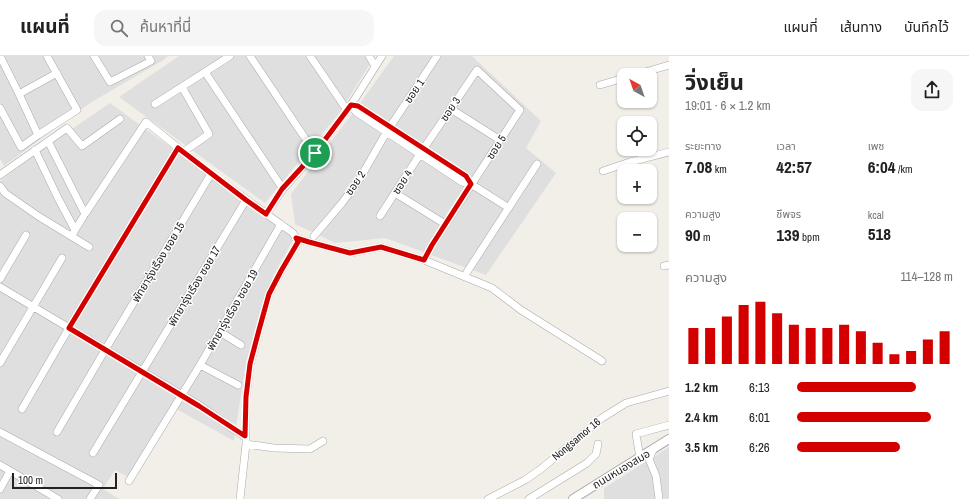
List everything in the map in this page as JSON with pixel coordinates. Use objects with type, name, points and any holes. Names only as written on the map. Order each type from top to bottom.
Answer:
[{"type":"street","points":[[0,108],[21,147],[77,110],[47,56]]},
{"type":"street","points":[[94,56],[110,82],[151,61],[148,56]]},
{"type":"street","points":[[155,104],[230,56]]},
{"type":"street","points":[[250,56],[315,153]]},
{"type":"street","points":[[310,56],[349,108]]},
{"type":"street","points":[[369,56],[375,66]]},
{"type":"street","points":[[266,214],[282,189],[315,153],[349,108],[382,56]]},
{"type":"street","name":"ซอย 1","points":[[388,129],[437,56]]},
{"type":"street","points":[[3,57],[38,135]]},
{"type":"street","points":[[657,68],[669,65]]},
{"type":"street","name":"ซอย 3","points":[[422,152],[477,70],[520,110]]},
{"type":"street","points":[[19,94],[57,72]]},
{"type":"street","points":[[205,72],[282,189]]},
{"type":"street","points":[[600,85],[617,80]]},
{"type":"street","points":[[22,409],[69,328],[180,150],[209,134],[182,87]]},
{"type":"street","points":[[349,108],[358,106],[422,152],[466,176],[471,184],[509,208]]},
{"type":"street","points":[[451,109],[500,140]]},
{"type":"street","name":"ซอย 5","points":[[424,260],[445,224],[520,110]]},
{"type":"street","points":[[0,175],[67,128],[82,146],[120,119]]},
{"type":"street","points":[[74,233],[146,122],[211,174],[293,233],[298,242],[269,294],[250,364],[246,397],[246,440],[240,499]]},
{"type":"street","name":"ซอย 2","points":[[314,236],[359,180],[388,129]]},
{"type":"street","points":[[48,141],[85,214]]},
{"type":"street","points":[[35,150],[74,233]]},
{"type":"street","name":"ซอย 4","points":[[380,216],[422,152]]},
{"type":"street","points":[[604,171],[630,162],[669,152]]},
{"type":"street","points":[[468,272],[537,164]]},
{"type":"street","name":"พัทยารุ่งเรือง ซอย 15","points":[[57,432],[211,174]]},
{"type":"street","points":[[0,186],[5,193],[38,216],[74,233],[89,247]]},
{"type":"street","points":[[395,193],[445,224]]},
{"type":"street","name":"พัทยารุ่งเรือง ซอย 17","points":[[93,453],[246,200]]},
{"type":"street","name":"พัทยารุ่งเรือง ซอย 19","points":[[129,481],[220,332],[281,224]]},
{"type":"street","points":[[0,279],[26,234]]},
{"type":"street","points":[[296,238],[350,253],[381,247],[424,260],[492,288],[521,310],[602,361]]},
{"type":"street","points":[[0,363],[62,258]]},
{"type":"street","points":[[0,288],[199,406],[246,440],[274,448],[310,449],[323,441]]},
{"type":"street","points":[[220,332],[241,345]]},
{"type":"street","points":[[200,365],[238,385]]},
{"type":"street","name":"Nongsamor 16","points":[[488,499],[525,480],[602,418],[626,403],[669,390]]},
{"type":"street","points":[[640,458],[636,434],[669,425]]},
{"type":"street","points":[[0,432],[98,485],[90,499]]},
{"type":"street","name":"ถนนหนองสมอ","points":[[577,498],[669,440]]},
{"type":"street","points":[[529,499],[587,463],[596,454],[598,444]]},
{"type":"street","points":[[653,450],[649,459],[656,476],[659,499]]},
{"type":"street","points":[[0,465],[55,498]]},
{"type":"street","points":[[0,489],[10,471]]},
{"type":"shaded area","points":[[0,56],[168,56],[90,103],[4,166],[0,159]]},
{"type":"shaded area","points":[[179,56],[375,56],[340,112],[265,203],[119,97]]},
{"type":"shaded area","points":[[394,56],[472,56],[541,121],[526,148],[556,173],[486,275],[385,238],[335,243],[295,224],[291,194]]},
{"type":"shaded area","points":[[110,103],[294,238],[273,276],[256,324],[245,368],[234,441],[173,407],[128,477],[115,470],[103,489],[119,499],[0,499],[0,181],[44,148]]},
{"type":"shaded area","points":[[669,447],[669,499],[604,499],[604,488]]},
{"type":"route","points":[[351,105],[358,106],[466,176],[471,184],[424,260],[381,247],[350,253],[296,238],[298,242],[269,294],[250,364],[246,397],[245,436],[199,406],[69,328],[178,148],[266,214],[282,189],[315,153],[351,105]]}]
